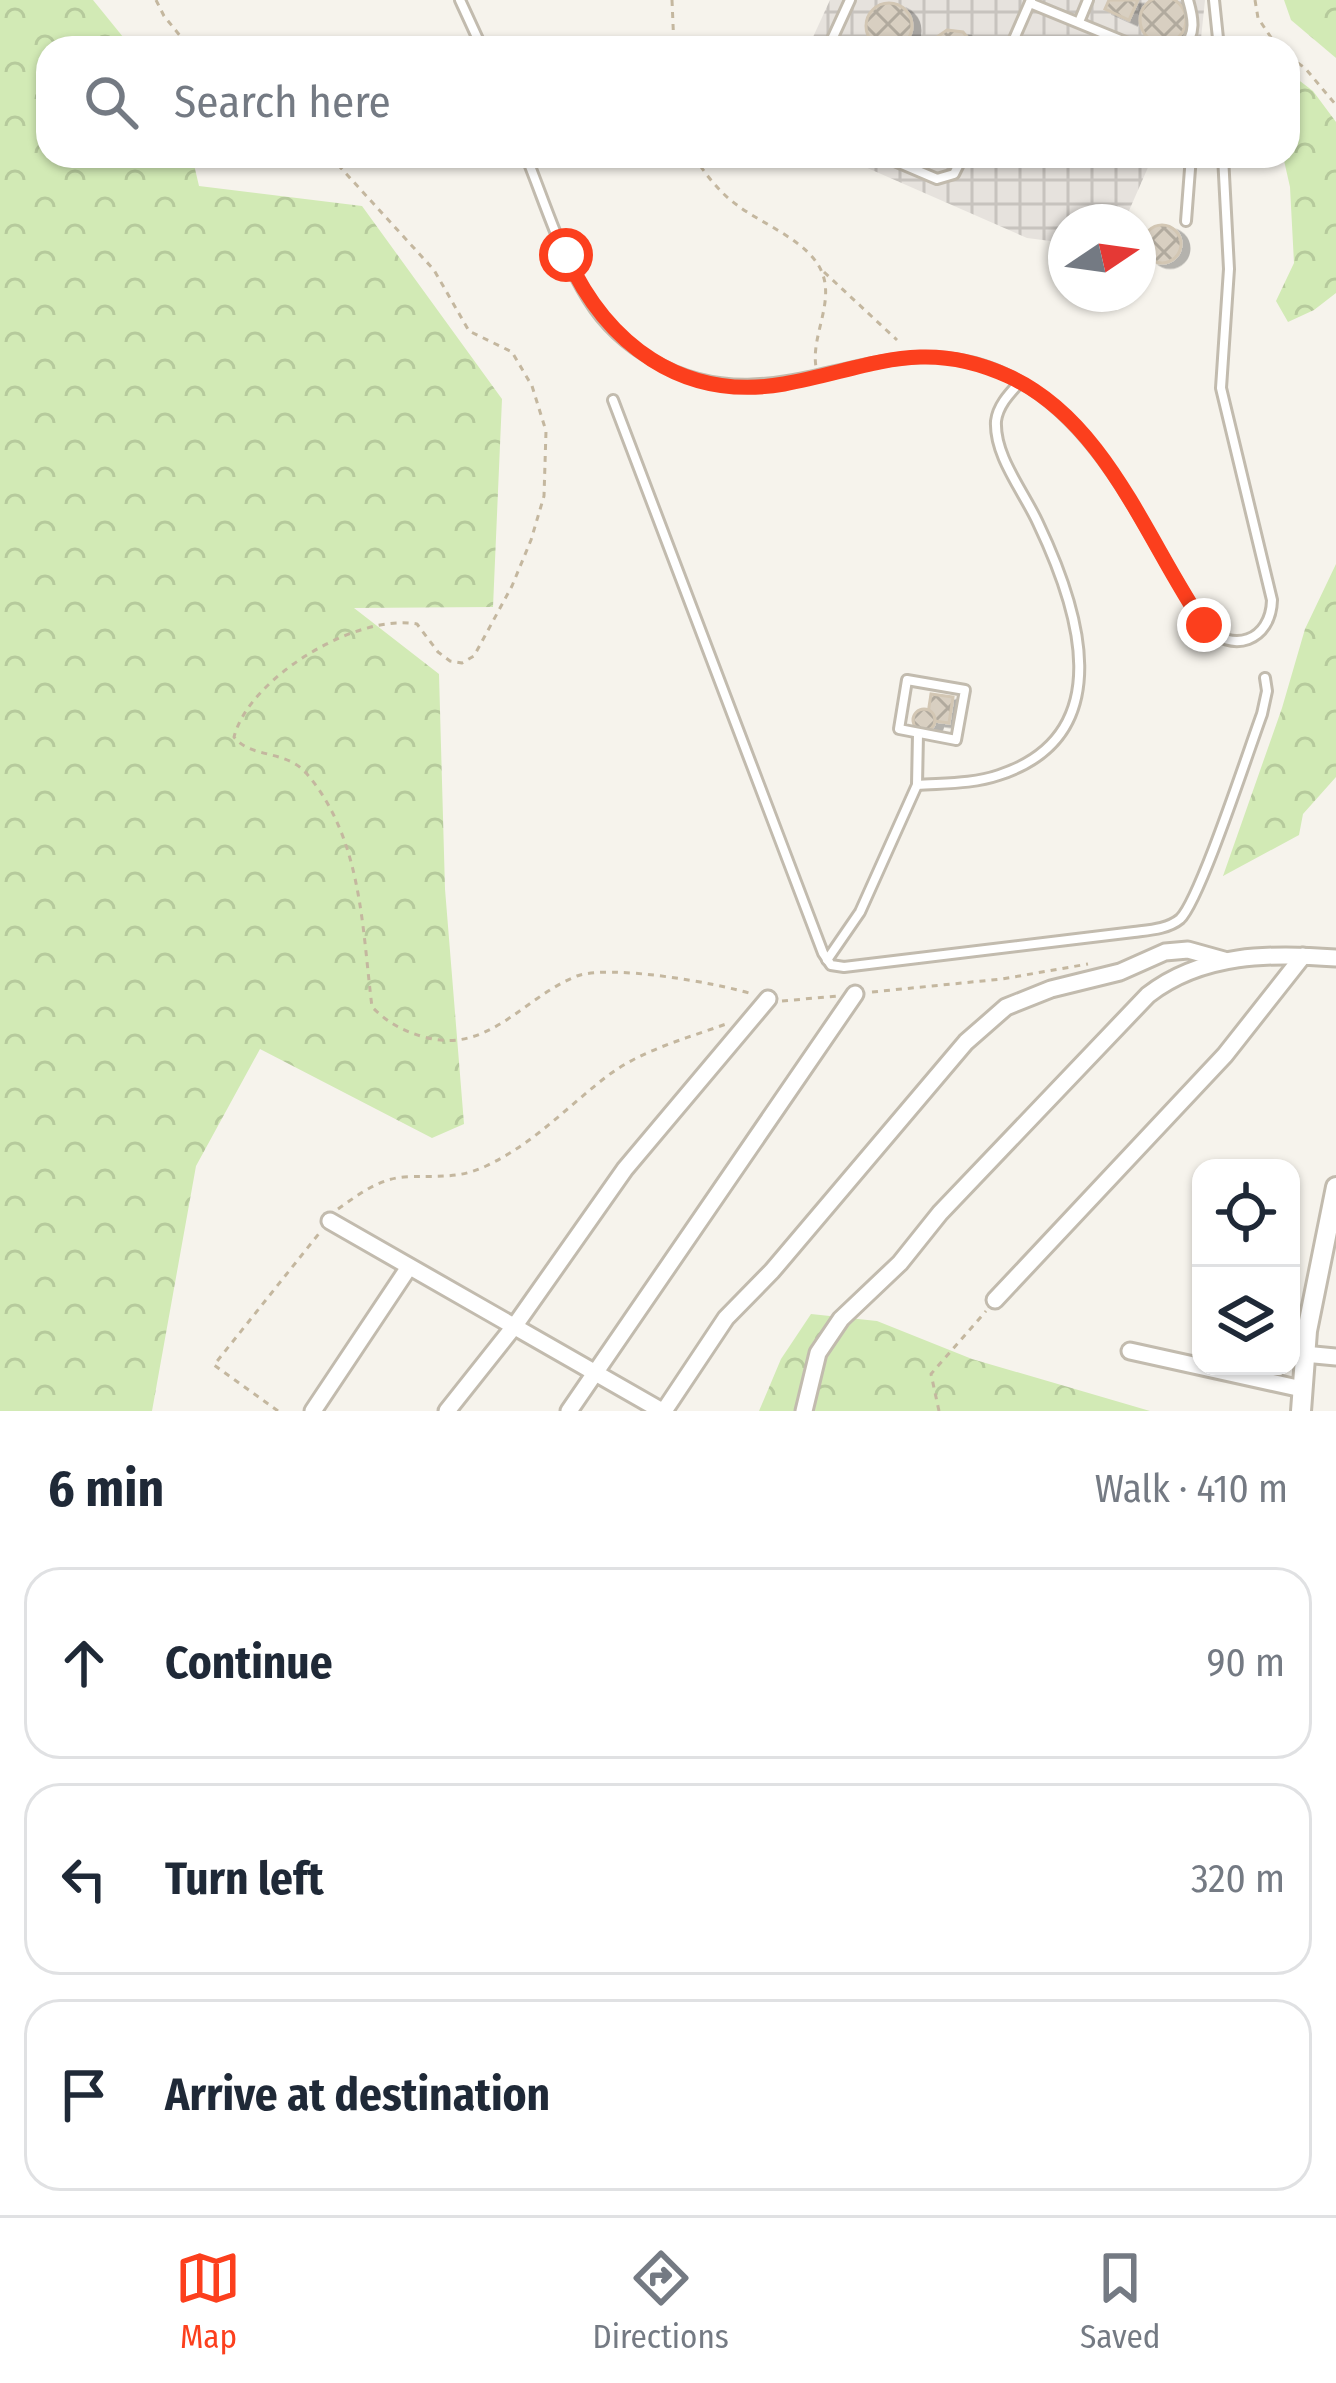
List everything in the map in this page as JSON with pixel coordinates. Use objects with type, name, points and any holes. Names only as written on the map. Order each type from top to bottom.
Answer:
[{"type":"street","points":[[330,1221],[663,1411],[726,1318],[772,1271],[966,1042],[1006,1007],[1052,989],[1120,972],[1165,952],[1188,950],[1224,961]]},
{"type":"street","points":[[995,1300],[1225,1055],[1303,956]]},
{"type":"street","points":[[804,1411],[818,1354],[841,1319],[900,1263],[940,1213],[1148,995],[1165,982],[1224,961],[1336,958]]},
{"type":"street","points":[[569,1411],[855,994]]},
{"type":"street","points":[[447,1411],[516,1324],[625,1169],[768,1000]]},
{"type":"street","points":[[1301,1411],[1304,1354],[1336,1187]]},
{"type":"street","points":[[314,1411],[410,1267]]},
{"type":"street","points":[[1130,1352],[1302,1389]]},
{"type":"street","points":[[1304,1354],[1336,1357]]},
{"type":"lane","points":[[460,0],[476,36]]},
{"type":"lane","points":[[834,36],[850,0]]},
{"type":"lane","points":[[1079,22],[1088,0]]},
{"type":"lane","points":[[1188,0],[1193,18],[1191,36]]},
{"type":"lane","points":[[1214,0],[1218,36]]},
{"type":"lane","points":[[1015,36],[1031,2],[1108,36]]},
{"type":"lane","points":[[531,168],[589,300],[617,334],[643,355],[696,380],[735,387],[773,386],[872,361],[916,356],[958,360],[1020,382],[1065,416],[1095,450],[1211,632],[1240,642],[1261,633],[1270,618],[1272,599],[1221,388],[1229,269],[1224,168]]},
{"type":"lane","points":[[912,168],[937,179],[954,174],[957,168]]},
{"type":"lane","points":[[1186,221],[1190,168]]},
{"type":"lane","points":[[917,785],[987,779],[1018,768],[1058,735],[1080,690],[1082,658],[1058,572],[1008,466],[997,430],[998,412],[1020,382]]},
{"type":"lane","points":[[613,400],[831,965],[1134,932],[1173,923],[1185,913],[1196,890],[1254,736],[1267,691],[1265,678]]},
{"type":"lane","points":[[908,680],[965,690],[956,740],[918,734],[898,729],[908,680]]},
{"type":"lane","points":[[827,960],[860,912],[917,785],[918,734]]},
{"type":"path","points":[[156,0],[180,36]]},
{"type":"path","points":[[672,0],[674,36]]},
{"type":"path","points":[[1255,0],[1258,18],[1270,36]]},
{"type":"path","points":[[1300,64],[1336,104]]},
{"type":"path","points":[[341,168],[434,270],[470,331],[512,352],[532,386],[546,430],[544,496],[531,539],[474,656],[462,663],[450,662],[416,624],[393,620],[355,628],[300,658],[239,716],[234,736],[240,745],[295,763],[308,775],[343,838],[352,859],[372,1006],[386,1021],[410,1034],[445,1042],[472,1039],[578,976],[603,972],[730,987],[768,1000],[792,1002],[1002,979],[1097,963]]},
{"type":"path","points":[[704,168],[734,203],[800,246],[897,340]]},
{"type":"path","points":[[818,375],[814,352],[826,292],[822,271]]},
{"type":"path","points":[[278,1411],[214,1365],[338,1209],[385,1181],[450,1178],[501,1159],[610,1074],[655,1049],[741,1018]]},
{"type":"path","points":[[939,1411],[931,1374],[995,1300]]},
{"type":"shaded area","points":[[830,0],[1205,0],[1201,36],[814,36]]},
{"type":"shaded area","points":[[867,168],[1148,168],[1132,204],[1048,204],[1048,241],[1027,238]]},
{"type":"green space","points":[[0,0],[93,0],[122,36],[36,36],[36,168],[195,168],[199,186],[362,206],[502,399],[493,607],[354,608],[439,674],[445,889],[464,1124],[432,1138],[260,1049],[196,1166],[152,1411],[0,1411]]},
{"type":"green space","points":[[1284,0],[1336,0],[1336,58],[1291,20]]},
{"type":"green space","points":[[1300,81],[1336,122],[1336,293],[1288,322],[1276,301],[1294,263],[1286,168],[1300,168]]},
{"type":"green space","points":[[1336,564],[1336,777],[1303,814],[1299,835],[1223,876],[1305,629]]},
{"type":"green space","points":[[811,1314],[877,1321],[972,1359],[1150,1411],[759,1411],[781,1359]]},
{"type":"building","points":[[1154,-1],[1172,-1],[1186,20],[1179,36],[1147,36],[1142,29],[1142,11]]},
{"type":"building","points":[[1109,0],[1138,0],[1129,20],[1105,9]]},
{"type":"building","points":[[880,5],[898,5],[910,17],[909,36],[868,35],[868,17]]},
{"type":"building","points":[[947,30],[966,36],[938,36]]},
{"type":"building","points":[[1156,227],[1169,227],[1179,237],[1175,257],[1156,261]]},
{"type":"building","points":[[931,694],[953,697],[949,723],[927,720]]},
{"type":"building","points":[[924,709],[935,720],[924,731],[913,720]]},
{"type":"route","points":[[566,255],[589,300],[617,334],[643,355],[696,380],[735,387],[773,386],[872,361],[916,356],[958,360],[1020,382],[1065,416],[1095,450],[1204,625]]}]
